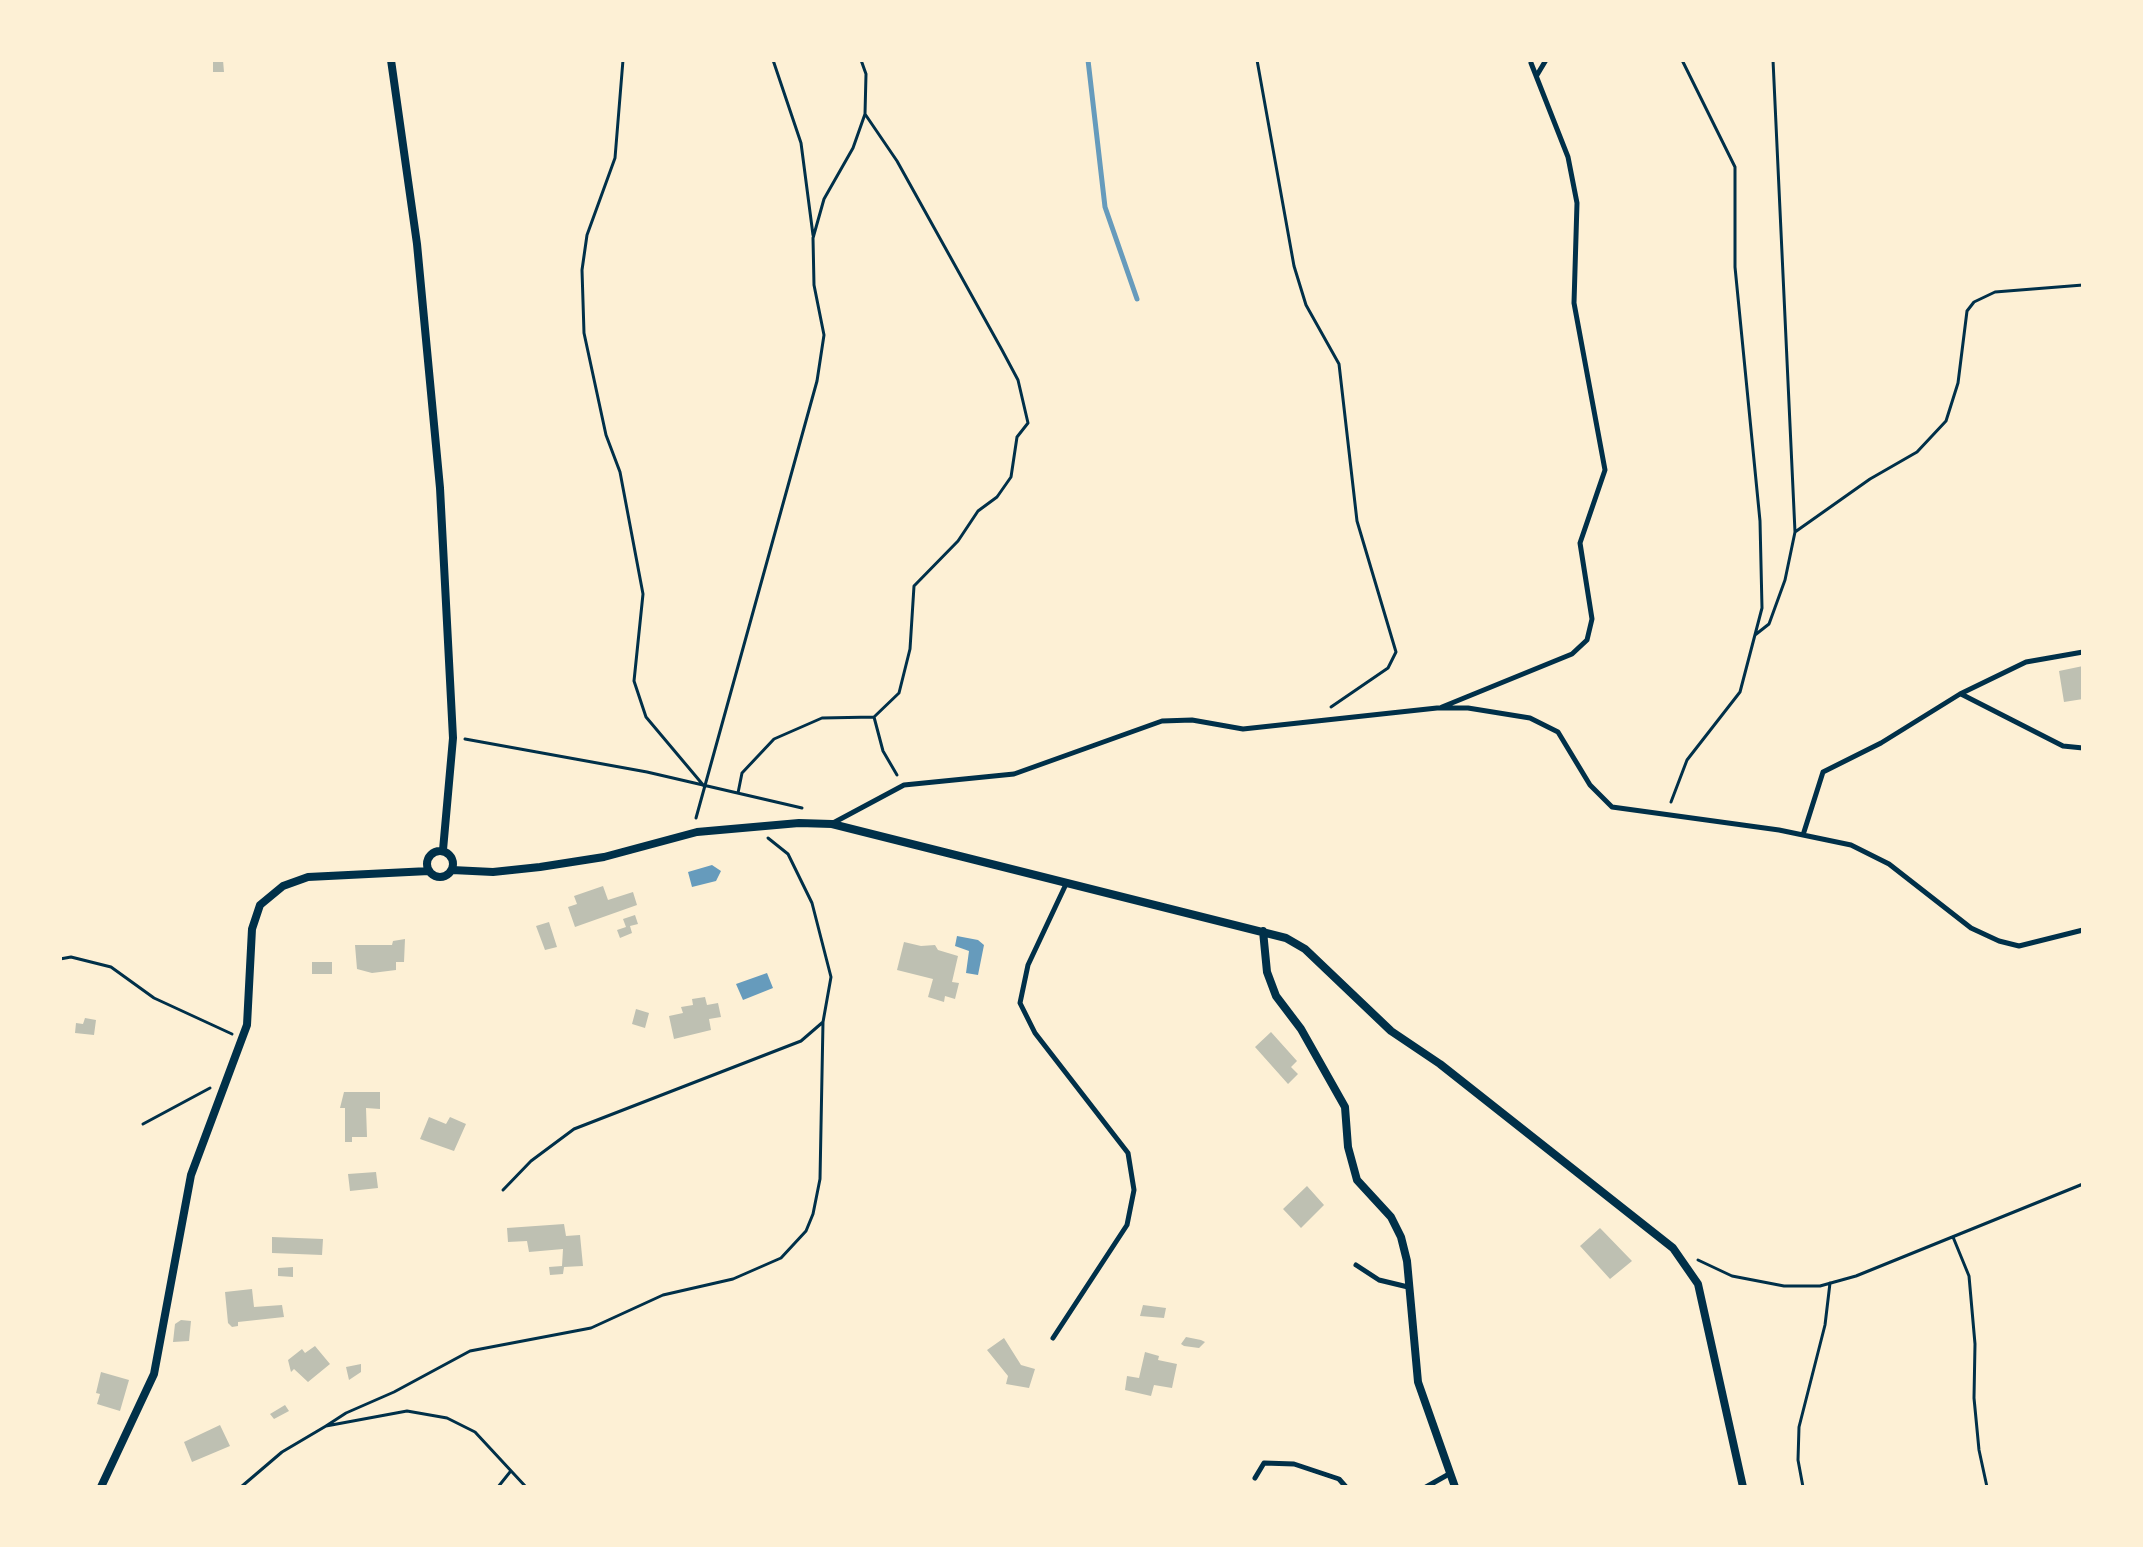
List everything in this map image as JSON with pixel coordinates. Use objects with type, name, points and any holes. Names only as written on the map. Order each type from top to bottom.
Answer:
[{"type":"street","points":[[391,60],[406,147],[431,365],[453,738],[443,850]]},
{"type":"street","points":[[101,1487],[142,1406],[154,1374],[191,1175],[243,1039],[249,1009],[252,929],[260,905],[269,895],[295,880],[321,875],[429,871],[441,877],[452,870],[493,872],[604,857],[697,832],[752,826],[832,824],[1263,931],[1305,949],[1391,1031],[1440,1064],[1673,1248],[1698,1284],[1743,1487]]},
{"type":"street","points":[[443,850],[453,858],[452,870]]},
{"type":"street","points":[[429,871],[428,858],[443,850]]},
{"type":"street","points":[[1263,931],[1267,972],[1276,996],[1301,1029],[1345,1107],[1348,1147],[1357,1180],[1391,1217],[1401,1237],[1407,1261],[1418,1382],[1455,1487]]},
{"type":"lane","points":[[1536,76],[1546,60]]},
{"type":"lane","points":[[1437,708],[1572,654],[1587,640],[1592,619],[1580,543],[1605,470],[1574,303],[1577,203],[1568,157],[1531,63]]},
{"type":"lane","points":[[1803,835],[1823,772],[1881,743],[1960,694],[2026,662],[2083,652]]},
{"type":"lane","points":[[1960,694],[2063,746],[2083,748]]},
{"type":"lane","points":[[832,824],[904,785],[1014,774],[1162,721],[1192,720],[1243,729],[1437,708],[1468,708],[1530,718],[1558,732],[1590,785],[1612,807],[1803,835],[1870,852],[1971,928],[1999,941],[2019,946],[2083,930]]},
{"type":"lane","points":[[1053,1338],[1127,1225],[1134,1190],[1128,1153],[1035,1033],[1020,1003],[1028,965],[1068,881]]},
{"type":"lane","points":[[1356,1265],[1379,1280],[1408,1287]]},
{"type":"lane","points":[[1255,1478],[1264,1463],[1294,1464],[1339,1479],[1346,1487]]},
{"type":"lane","points":[[1426,1487],[1449,1474]]},
{"type":"path","points":[[623,60],[615,158],[587,235],[584,333],[606,435],[620,472],[643,594],[634,681],[646,717],[704,786]]},
{"type":"path","points":[[697,832],[698,805],[817,381],[824,335],[814,285],[813,238],[801,143],[773,60]]},
{"type":"path","points":[[813,238],[824,199],[853,148],[865,114],[866,74],[861,60]]},
{"type":"path","points":[[1257,60],[1294,266],[1306,305],[1339,364],[1357,521],[1396,652],[1388,668],[1331,706],[1323,720]]},
{"type":"path","points":[[1668,814],[1687,760],[1740,692],[1762,608],[1760,521],[1735,267],[1735,167],[1682,60]]},
{"type":"path","points":[[1755,635],[1769,624],[1785,580],[1795,532],[1773,60]]},
{"type":"path","points":[[738,793],[742,773],[774,739],[822,718],[874,717],[899,693],[910,649],[914,586],[958,541],[978,511],[997,497],[1011,477],[1017,437],[1028,423],[1013,370],[953,257],[865,114]]},
{"type":"path","points":[[1795,532],[1870,479],[1917,452],[1946,421],[1958,383],[1967,311],[1974,302],[1995,292],[2083,285]]},
{"type":"path","points":[[874,717],[883,751],[904,785]]},
{"type":"path","points":[[453,738],[495,742],[738,793],[803,809],[832,824]]},
{"type":"path","points":[[241,1487],[282,1452],[346,1413],[394,1392],[470,1351],[591,1328],[663,1295],[733,1279],[781,1258],[806,1231],[820,1179],[823,1022],[831,977],[812,903],[788,854],[752,826]]},
{"type":"path","points":[[60,959],[71,957],[111,967],[154,998],[243,1039]]},
{"type":"path","points":[[503,1190],[531,1161],[574,1129],[801,1041],[823,1022]]},
{"type":"path","points":[[143,1124],[228,1079]]},
{"type":"path","points":[[1696,1259],[1732,1276],[1784,1286],[1830,1283],[2083,1184]]},
{"type":"path","points":[[1953,1237],[1969,1276],[1975,1344],[1974,1398],[1979,1450],[1987,1487]]},
{"type":"path","points":[[1803,1487],[1798,1460],[1799,1427],[1825,1325],[1830,1283]]},
{"type":"path","points":[[326,1426],[407,1411],[447,1418],[475,1432],[526,1487]]},
{"type":"path","points":[[498,1487],[510,1472]]},
{"type":"water","points":[[712,865],[721,871],[716,881],[692,887],[688,872]]},
{"type":"water","points":[[957,936],[978,940],[984,945],[978,975],[966,973],[969,951],[955,946]]},
{"type":"water","points":[[767,973],[773,988],[743,1000],[736,984]]},
{"type":"building","points":[[213,60],[223,60],[224,72],[213,72]]},
{"type":"building","points":[[2083,666],[2083,699],[2064,702],[2059,671]]},
{"type":"building","points":[[603,886],[608,900],[633,892],[637,905],[575,927],[568,907],[577,904],[574,896]]},
{"type":"building","points":[[635,915],[638,924],[630,926],[632,933],[620,938],[617,930],[626,927],[623,919]]},
{"type":"building","points":[[549,922],[557,947],[545,950],[536,926]]},
{"type":"building","points":[[405,939],[404,962],[396,962],[396,970],[372,973],[357,969],[355,945],[392,945],[393,941]]},
{"type":"building","points":[[904,942],[935,945],[938,950],[958,956],[952,982],[959,983],[955,999],[945,996],[944,1002],[928,997],[933,979],[897,970]]},
{"type":"building","points":[[312,962],[332,962],[332,974],[312,974]]},
{"type":"building","points":[[705,997],[707,1005],[718,1003],[721,1017],[709,1019],[711,1030],[674,1039],[669,1016],[683,1013],[681,1007],[693,1005],[692,999]]},
{"type":"building","points":[[636,1009],[649,1013],[645,1028],[632,1024]]},
{"type":"building","points":[[85,1018],[96,1020],[94,1035],[75,1033],[76,1023],[83,1024]]},
{"type":"building","points":[[1271,1032],[1297,1061],[1291,1067],[1298,1074],[1288,1084],[1255,1047]]},
{"type":"building","points":[[344,1092],[380,1092],[380,1109],[366,1108],[367,1137],[352,1137],[352,1142],[345,1142],[345,1108],[340,1108]]},
{"type":"building","points":[[429,1117],[446,1124],[450,1117],[466,1124],[454,1151],[420,1139]]},
{"type":"building","points":[[376,1172],[378,1188],[350,1191],[348,1174]]},
{"type":"building","points":[[1307,1186],[1324,1205],[1301,1228],[1283,1209]]},
{"type":"building","points":[[564,1224],[566,1236],[580,1235],[583,1266],[564,1267],[563,1274],[550,1275],[549,1267],[562,1266],[563,1249],[529,1252],[527,1241],[508,1242],[507,1228]]},
{"type":"building","points":[[1600,1228],[1632,1261],[1610,1279],[1580,1246]]},
{"type":"building","points":[[272,1237],[323,1239],[322,1255],[272,1253]]},
{"type":"building","points":[[293,1267],[293,1277],[278,1276],[278,1268]]},
{"type":"building","points":[[252,1289],[254,1307],[282,1305],[284,1317],[238,1322],[238,1326],[232,1327],[228,1323],[225,1292]]},
{"type":"building","points":[[1143,1305],[1166,1308],[1164,1318],[1140,1316]]},
{"type":"building","points":[[181,1320],[191,1321],[189,1341],[173,1342],[175,1324]]},
{"type":"building","points":[[1186,1337],[1205,1342],[1199,1348],[1184,1346],[1181,1344]]},
{"type":"building","points":[[1004,1338],[1021,1365],[1035,1369],[1029,1388],[1006,1384],[1008,1376],[987,1350]]},
{"type":"building","points":[[315,1346],[330,1364],[308,1382],[294,1369],[291,1372],[288,1360],[302,1349],[305,1353]]},
{"type":"building","points":[[1145,1352],[1159,1356],[1158,1360],[1177,1364],[1172,1388],[1154,1385],[1151,1396],[1125,1390],[1127,1376],[1139,1378]]},
{"type":"building","points":[[361,1364],[361,1372],[349,1380],[346,1367]]},
{"type":"building","points":[[101,1372],[129,1380],[120,1411],[97,1404]]},
{"type":"building","points":[[285,1405],[289,1411],[274,1419],[270,1414]]},
{"type":"building","points":[[220,1425],[230,1446],[192,1462],[184,1442]]},
{"type":"waterway","points":[[1088,60],[1105,207],[1137,299]]}]
